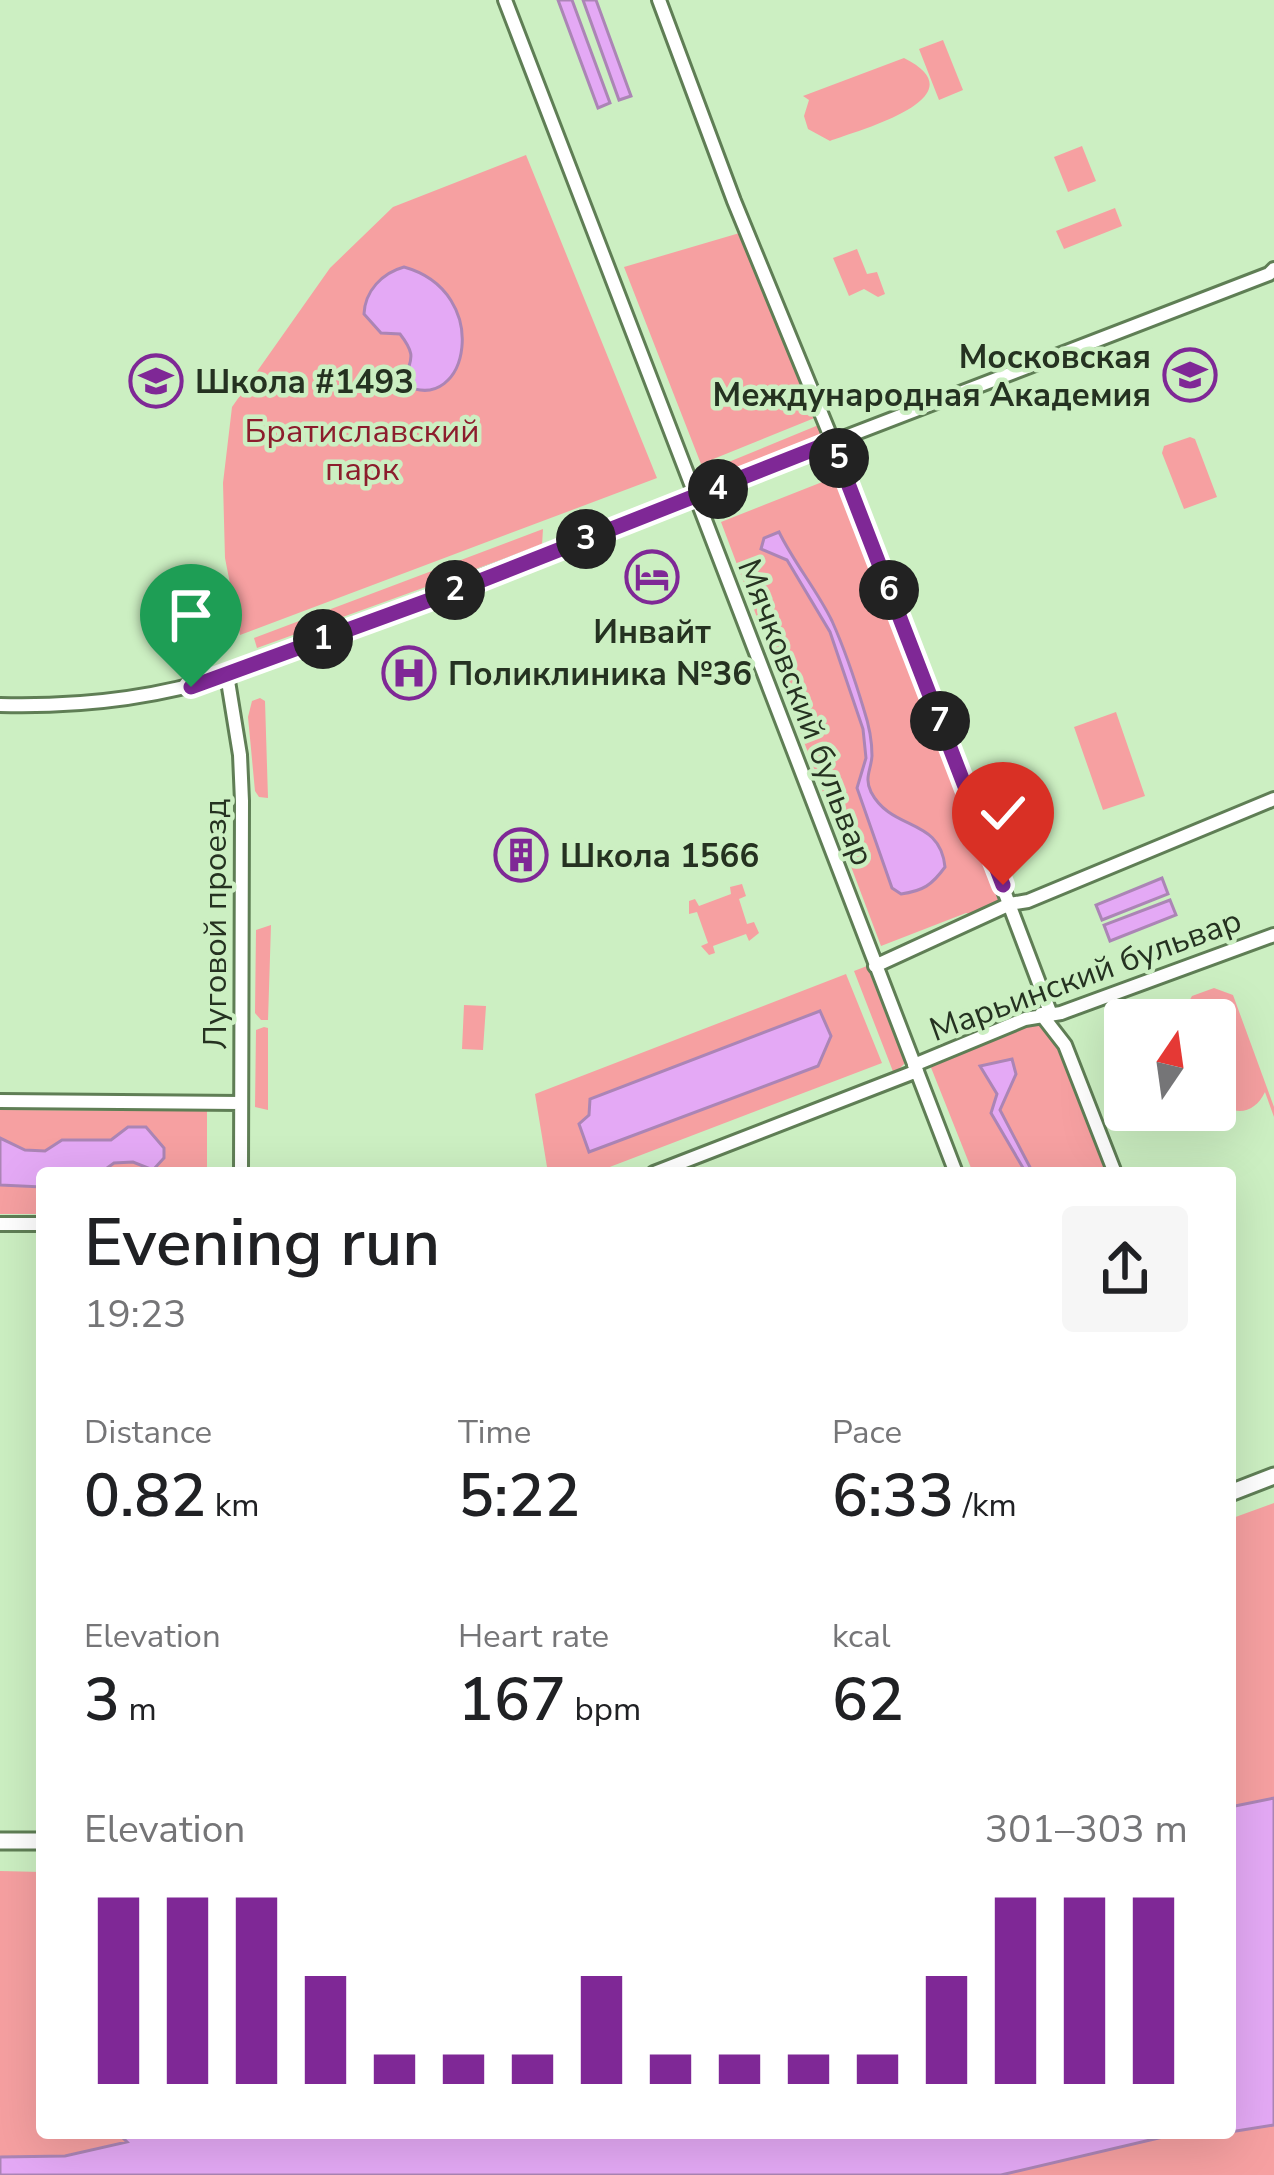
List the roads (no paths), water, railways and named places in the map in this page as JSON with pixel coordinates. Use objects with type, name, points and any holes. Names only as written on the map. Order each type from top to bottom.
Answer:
[{"type":"main road","points":[[1236,1485],[1274,1476]]},
{"type":"main road","points":[[0,1841],[36,1841]]},
{"type":"street","name":"Мячковский бульвар","points":[[505,0],[954,1167]]},
{"type":"street","points":[[659,0],[1010,904],[1045,1013],[1065,1045],[1113,1167]]},
{"type":"street","points":[[0,705],[130,699],[227,675],[1272,273]]},
{"type":"street","name":"Луговой проезд","points":[[227,675],[242,801],[241,1167]]},
{"type":"street","points":[[875,965],[1010,904],[1028,901],[1274,799]]},
{"type":"street","name":"Марьинский бульвар","points":[[669,1167],[1045,1013],[1061,1013],[1274,935]]},
{"type":"street","points":[[0,1101],[241,1102]]},
{"type":"street","points":[[0,1224],[36,1224]]},
{"type":"place","name":"Московская Международная Академия","points":[[1190,375]]},
{"type":"place","name":"Школа #1493","points":[[156,381]]},
{"type":"place","name":"Инвайт","points":[[652,577]]},
{"type":"place","name":"Поликлиника №36","points":[[409,673]]},
{"type":"place","name":"Школа 1566","points":[[521,855]]},
{"type":"park label","name":"Братиславский парк","points":[[362,449]]}]
